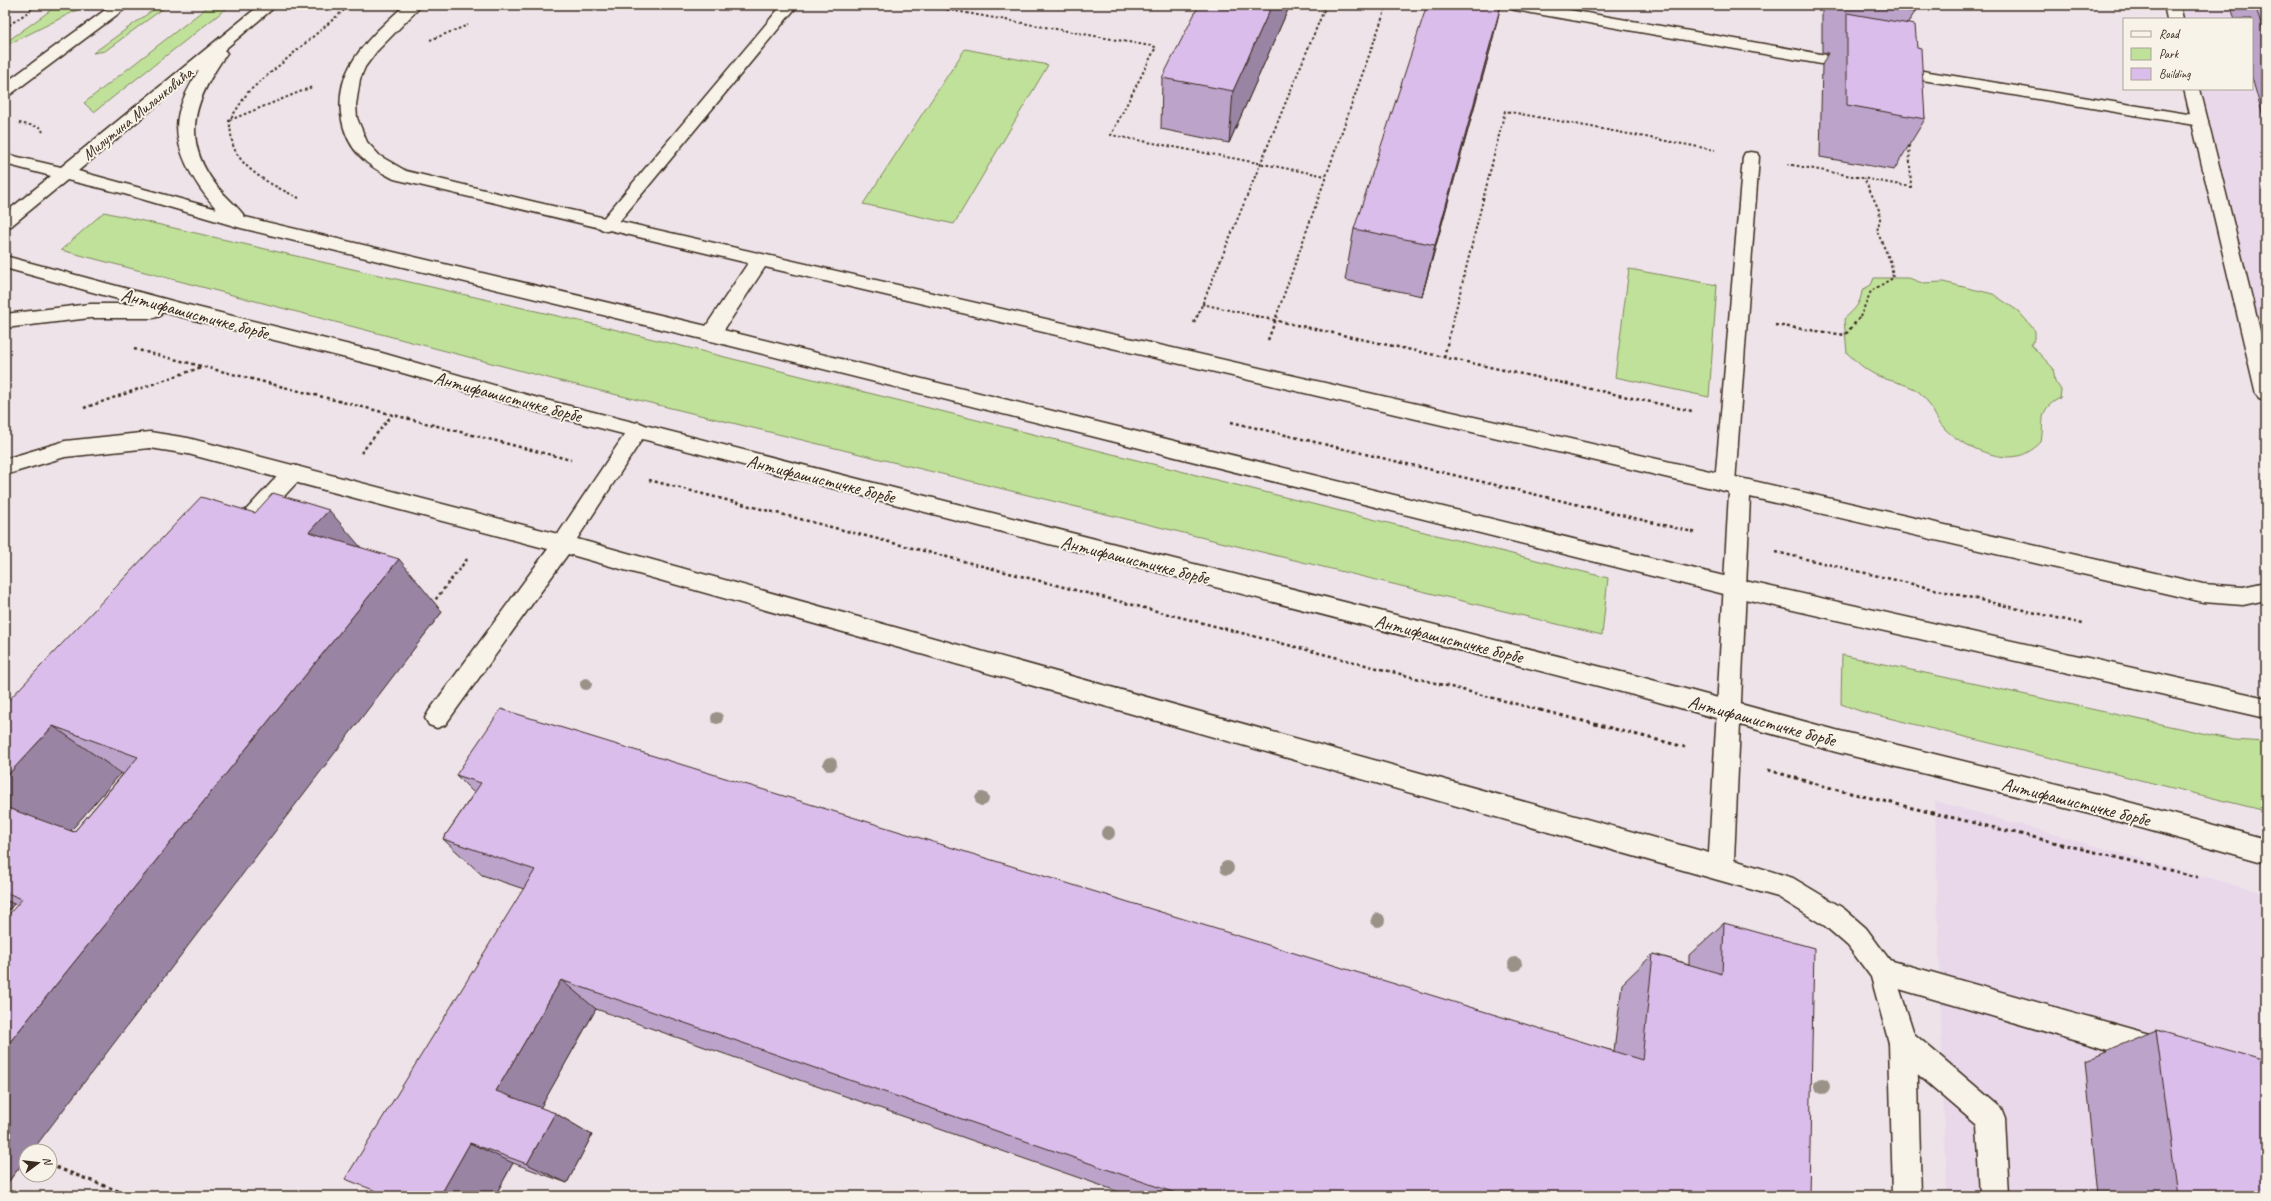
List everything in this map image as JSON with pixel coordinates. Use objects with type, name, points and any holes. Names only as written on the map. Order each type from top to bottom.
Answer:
[{"type":"street","points":[[5,91],[122,5]]},
{"type":"street","name":"Милутина Миланковића","points":[[5,222],[269,5]]},
{"type":"street","points":[[414,5],[365,55],[356,69],[350,85],[347,114],[352,129],[367,154],[383,166],[400,175],[607,225],[2203,593],[2232,597],[2255,595],[2266,591]]},
{"type":"street","points":[[607,225],[790,5]]},
{"type":"street","points":[[1515,5],[1870,67],[2200,121]]},
{"type":"street","points":[[2172,5],[2175,18]]},
{"type":"street","points":[[228,38],[214,59],[188,110],[186,140],[189,153],[203,181],[215,198],[241,222]]},
{"type":"street","points":[[2192,90],[2266,394]]},
{"type":"street","points":[[1721,868],[1738,543],[1733,485],[1730,419],[1751,157]]},
{"type":"street","points":[[5,159],[65,172],[241,222],[712,334],[1736,588],[2266,708]]},
{"type":"street","points":[[712,334],[760,260]]},
{"type":"street","name":"Антифашистичке борбе","points":[[5,262],[180,310],[382,360],[538,405],[1641,687],[1730,712],[2102,806],[2266,852]]},
{"type":"street","points":[[5,321],[90,311],[180,310]]},
{"type":"street","points":[[437,718],[563,544],[638,430]]},
{"type":"street","points":[[5,467],[65,449],[150,440],[188,446],[563,544],[1721,868],[1784,887],[1834,916],[1857,937],[1882,971],[1903,1043],[1907,1196]]},
{"type":"street","points":[[240,531],[293,473]]},
{"type":"street","points":[[1882,971],[2182,1057]]},
{"type":"street","points":[[1903,1043],[1991,1118],[1995,1196]]},
{"type":"path","points":[[5,28],[38,5]]},
{"type":"path","points":[[303,200],[273,186],[249,168],[234,150],[229,121],[248,92],[350,5]]},
{"type":"path","points":[[922,5],[1156,47],[1111,135],[1260,165],[1326,176]]},
{"type":"path","points":[[1180,357],[1326,5]]},
{"type":"path","points":[[1255,374],[1387,5]]},
{"type":"path","points":[[1444,357],[1505,111],[1911,187],[1909,141]]},
{"type":"path","points":[[1737,319],[1796,327],[1827,334],[1845,335],[1855,326],[1864,313],[1871,291],[1893,278],[1891,263],[1877,231],[1880,219],[1879,210],[1864,178]]},
{"type":"path","points":[[1202,304],[1730,419]]},
{"type":"path","points":[[126,347],[1628,730],[1838,790],[2205,878]]},
{"type":"path","points":[[78,410],[202,367]]},
{"type":"path","points":[[335,484],[392,415]]},
{"type":"path","points":[[1225,421],[2084,625]]},
{"type":"path","points":[[429,608],[492,525]]},
{"type":"path","points":[[58,1168],[131,1196]]},
{"type":"shaded area","points":[[2171,5],[2266,5],[2266,386],[2192,90],[2253,90],[2253,18],[2175,18]]},
{"type":"shaded area","points":[[1935,801],[2266,894],[2266,1196],[1946,1196]]},
{"type":"green space","points":[[58,5],[87,5],[5,46],[5,43]]},
{"type":"green space","points":[[160,5],[168,5],[105,51],[93,53]]},
{"type":"green space","points":[[210,5],[231,5],[94,112],[84,103]]},
{"type":"green space","points":[[965,49],[1048,65],[954,224],[863,204]]},
{"type":"green space","points":[[104,212],[597,325],[1608,578],[1602,635],[556,380],[61,250]]},
{"type":"green space","points":[[1629,269],[1717,285],[1709,397],[1615,377]]},
{"type":"green space","points":[[1874,278],[1909,278],[1922,283],[1943,282],[1993,294],[2018,311],[2035,331],[2035,339],[2031,345],[2053,368],[2055,381],[2061,390],[2060,398],[2048,407],[2043,416],[2041,442],[2025,454],[2009,457],[1989,454],[1969,446],[1952,435],[1941,425],[1927,401],[1919,392],[1908,386],[1879,377],[1863,367],[1847,353],[1844,319],[1854,310],[1859,303],[1862,290],[1871,285]]},
{"type":"green space","points":[[1842,655],[2234,740],[2266,742],[2266,811],[1860,711],[1841,704]]},
{"type":"building","points":[[1199,5],[1272,5],[1233,91],[1162,78]]},
{"type":"building","points":[[1427,5],[1501,5],[1435,245],[1354,229]]},
{"type":"building","points":[[1875,5],[1914,5],[1915,12]]},
{"type":"building","points":[[2255,5],[2266,5],[2266,39]]},
{"type":"building","points":[[1847,13],[1915,25],[1917,48],[1921,49],[1925,119],[1847,105]]},
{"type":"building","points":[[273,493],[329,510],[309,532],[399,559],[5,1048],[5,919],[22,899],[5,892],[5,807],[74,832],[138,757],[53,726],[5,778],[5,704],[201,497],[255,513]]},
{"type":"building","points":[[501,709],[1642,1060],[1653,954],[1722,974],[1724,923],[1814,948],[1809,1196],[1184,1196],[561,980],[496,1091],[555,1113],[527,1164],[470,1143],[440,1196],[389,1196],[345,1179],[535,870],[443,839],[481,783],[456,775]]},
{"type":"building","points":[[2156,1030],[2266,1061],[2266,1196],[2178,1196]]}]
